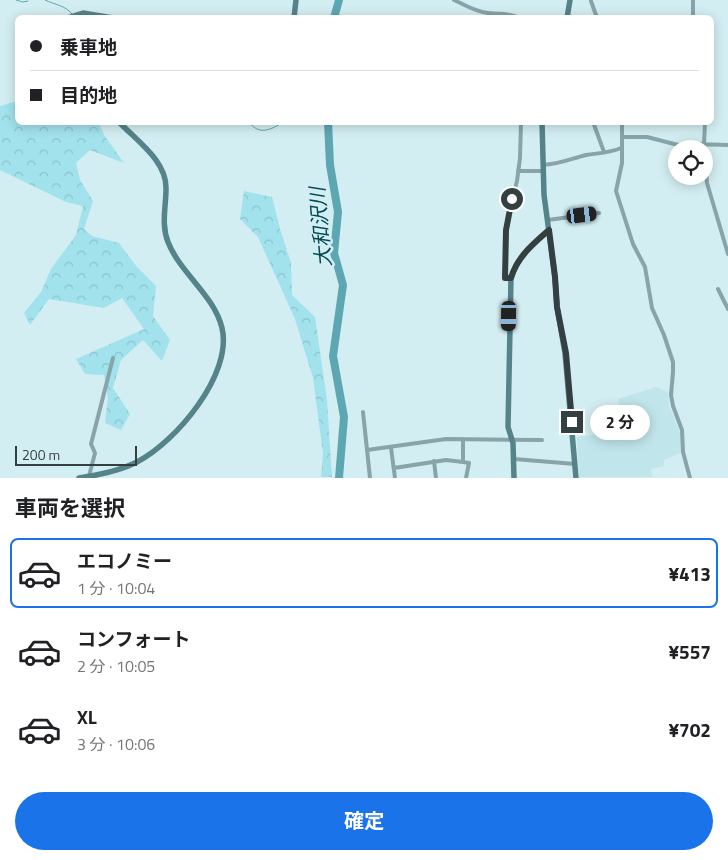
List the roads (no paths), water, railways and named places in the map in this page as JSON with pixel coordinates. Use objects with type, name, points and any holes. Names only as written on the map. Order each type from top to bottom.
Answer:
[{"type":"street","points":[[294,15],[296,0]]},
{"type":"street","points":[[454,0],[489,15],[509,13],[513,15]]},
{"type":"street","points":[[568,15],[570,0]]},
{"type":"street","points":[[692,0],[693,15]]},
{"type":"street","points":[[591,1],[596,15]]},
{"type":"street","points":[[77,15],[83,13],[95,15]]},
{"type":"street","points":[[79,478],[112,472],[137,462],[173,436],[189,417],[214,377],[220,366],[224,348],[224,339],[219,320],[211,305],[168,242],[164,216],[165,176],[161,167],[122,125]]},
{"type":"street","points":[[511,278],[505,278],[506,230],[518,171],[521,125]]},
{"type":"street","points":[[542,125],[544,195],[557,307],[566,353],[576,477]]},
{"type":"street","points":[[594,125],[604,152]]},
{"type":"street","points":[[622,125],[622,163],[616,191],[633,244],[645,268],[652,308],[662,329],[673,362],[674,372],[671,395],[682,430],[683,452],[690,478]]},
{"type":"street","points":[[704,140],[705,125]]},
{"type":"street","points":[[623,137],[646,137],[668,142]]},
{"type":"street","points":[[713,144],[728,145]]},
{"type":"street","points":[[518,171],[543,168],[621,148]]},
{"type":"street","points":[[708,185],[728,254]]},
{"type":"street","points":[[548,220],[599,213]]},
{"type":"street","points":[[514,478],[513,440],[508,427],[511,278],[525,252],[549,230]]},
{"type":"street","points":[[718,290],[727,302],[728,309]]},
{"type":"street","points":[[89,476],[95,453],[91,444],[113,358]]},
{"type":"street","points":[[363,412],[370,478]]},
{"type":"street","points":[[367,450],[446,439],[542,440]]},
{"type":"street","points":[[463,439],[463,462]]},
{"type":"street","points":[[391,448],[396,478]]},
{"type":"street","points":[[514,459],[575,464]]},
{"type":"street","points":[[394,468],[446,460],[463,462],[469,463],[466,478]]},
{"type":"street","points":[[434,462],[436,478]]},
{"type":"waterway","points":[[16,0],[28,1]]},
{"type":"waterway","points":[[45,0],[63,7],[72,14]]},
{"type":"waterway","name":"大和沢川","points":[[335,15],[339,0]]},
{"type":"waterway","points":[[252,125],[261,130],[270,129],[278,125]]},
{"type":"waterway","name":"大和沢川","points":[[328,125],[330,165],[338,212],[334,253],[343,285],[333,356],[344,417],[339,478]]}]
